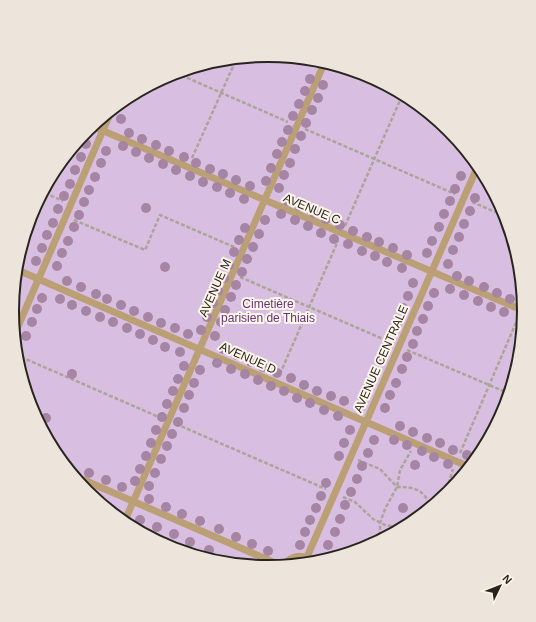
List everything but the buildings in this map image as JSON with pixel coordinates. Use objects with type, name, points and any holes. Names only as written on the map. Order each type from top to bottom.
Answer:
[{"type":"lane","name":"AVENUE M","points":[[127,516],[322,68]]},
{"type":"lane","points":[[20,323],[107,121]]},
{"type":"lane","name":"AVENUE C","points":[[99,129],[517,308]]},
{"type":"lane","name":"AVENUE CENTRALE","points":[[309,557],[475,173]]},
{"type":"lane","name":"AVENUE D","points":[[22,272],[464,465]]},
{"type":"lane","points":[[86,481],[269,560]]},
{"type":"lane","points":[[290,559],[296,556],[304,557]]},
{"type":"path","points":[[188,167],[233,64]]},
{"type":"path","points":[[184,77],[496,212]]},
{"type":"path","points":[[48,194],[71,204]]},
{"type":"path","points":[[66,216],[145,250],[160,215],[243,251]]},
{"type":"path","points":[[233,274],[504,391]]},
{"type":"path","points":[[450,481],[456,461],[516,326]]},
{"type":"path","points":[[379,533],[380,523],[388,503],[398,487],[400,470],[415,443]]},
{"type":"path","points":[[350,458],[380,469],[398,487],[410,487],[417,489],[426,497],[428,501]]},
{"type":"path","points":[[335,493],[355,502],[373,519],[385,525],[393,526]]},
{"type":"green space","name":"Cimetière parisien de Thiais","points":[[268,62],[301,64],[332,70],[378,88],[420,113],[444,135],[466,159],[484,186],[498,216],[509,247],[515,278],[517,311],[515,344],[509,375],[498,406],[484,436],[466,463],[444,487],[420,509],[392,527],[348,547],[332,552],[301,558],[268,560],[235,558],[204,552],[173,541],[143,527],[116,509],[92,487],[70,463],[52,435],[32,391],[27,375],[21,344],[19,311],[21,278],[27,247],[38,216],[52,186],[70,159],[92,135],[116,113],[144,95],[188,75],[204,70],[235,64]]}]
